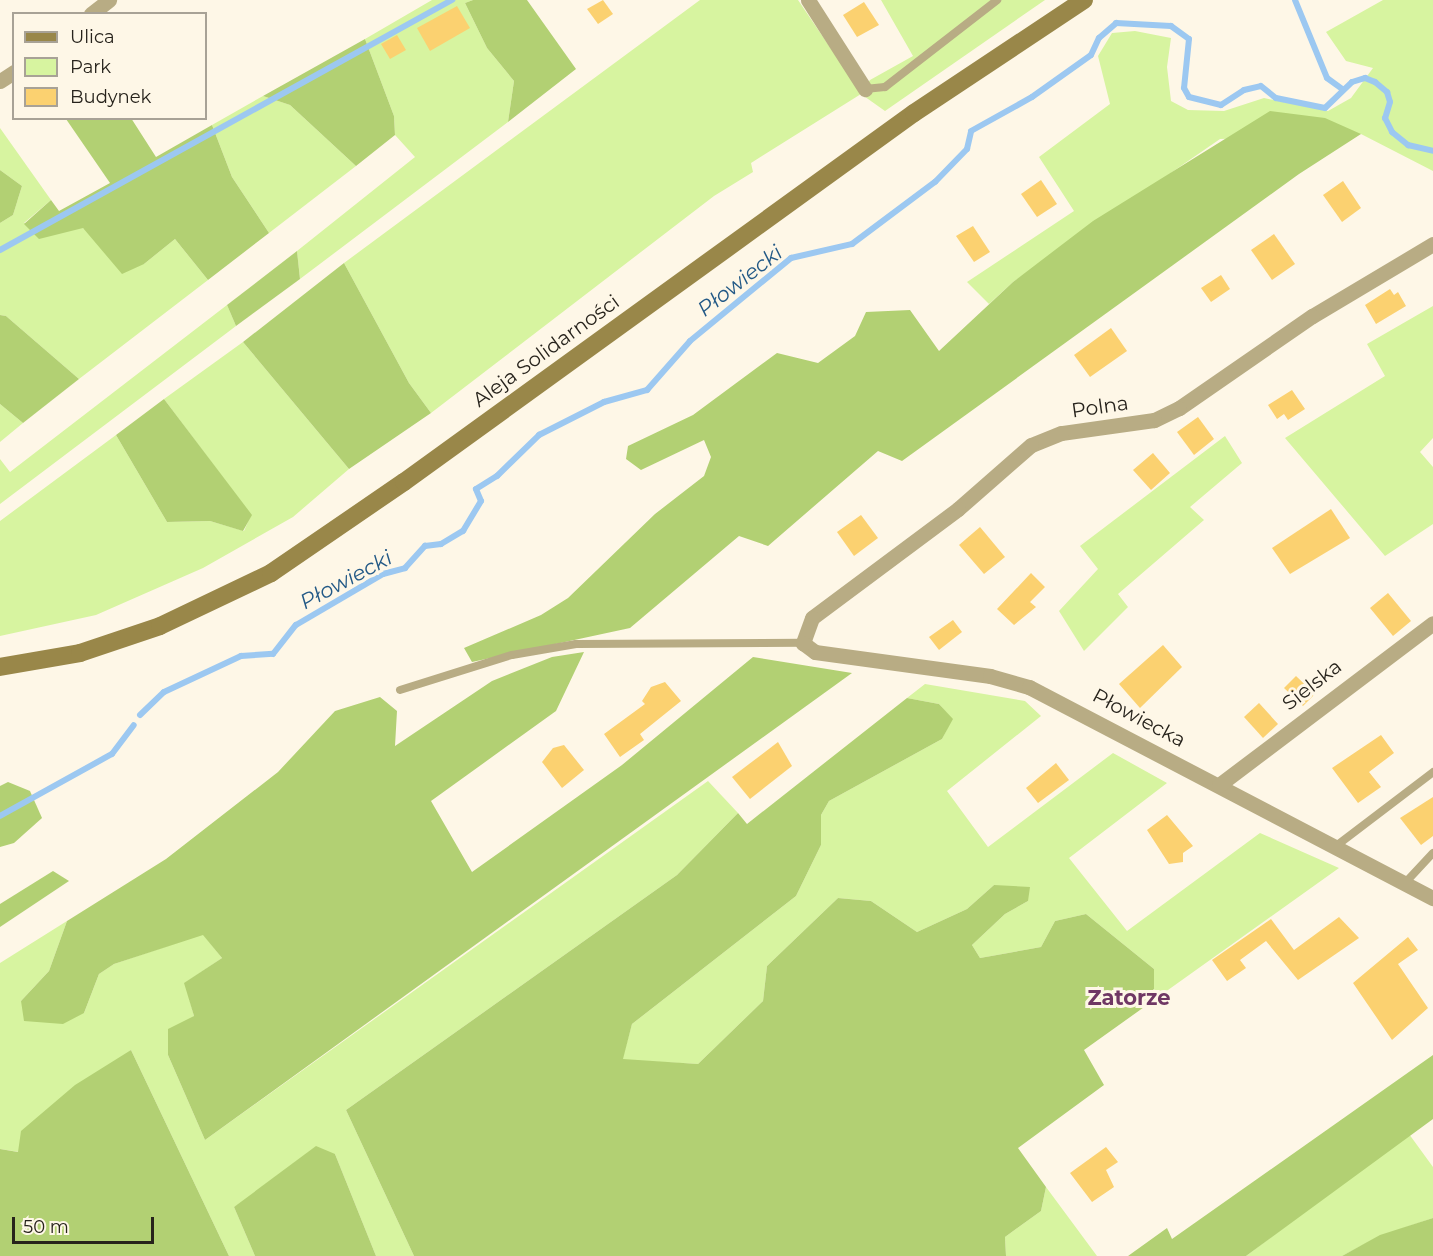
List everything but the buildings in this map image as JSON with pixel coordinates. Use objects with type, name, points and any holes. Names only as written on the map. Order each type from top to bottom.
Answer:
[{"type":"main road","name":"Aleja Solidarności","points":[[0,667],[80,653],[160,626],[271,573],[369,507],[914,112],[1084,0]]},
{"type":"street","points":[[94,12],[109,0]]},
{"type":"street","points":[[808,0],[865,89]]},
{"type":"street","name":"Polna","points":[[803,643],[812,618],[958,509],[1031,445],[1061,433],[1154,420],[1179,408],[1312,316],[1433,244]]},
{"type":"street","name":"Sielska","points":[[1220,785],[1433,623]]},
{"type":"street","name":"Płowiecka","points":[[803,643],[815,652],[990,676],[1029,687],[1433,898]]},
{"type":"lane","points":[[865,89],[885,87],[997,0]]},
{"type":"lane","points":[[400,690],[512,655],[576,644],[803,643]]},
{"type":"lane","points":[[1336,846],[1433,772]]},
{"type":"lane","points":[[1405,883],[1433,853]]},
{"type":"green space","points":[[432,0],[473,0],[465,3],[487,48],[514,81],[508,122],[300,279],[297,251],[415,157],[395,135],[394,116],[365,39]]},
{"type":"green space","points":[[473,0],[527,0],[576,69],[508,122],[514,81],[487,48],[465,3]]},
{"type":"green space","points":[[700,0],[798,0],[861,93],[870,80],[913,56],[881,0],[1045,0],[885,111],[861,94],[751,163],[753,172],[714,196],[431,413],[409,383],[344,263]]},
{"type":"green space","points":[[1383,0],[1433,0],[1433,171],[1361,134],[1220,139],[1013,282],[989,304],[967,282],[1074,211],[1039,157],[1110,104],[1098,56],[1112,33],[1135,31],[1171,38],[1167,67],[1171,101],[1188,110],[1224,111],[1264,98],[1328,111],[1351,98],[1373,68],[1346,61],[1326,32]]},
{"type":"green space","points":[[365,39],[394,116],[395,135],[356,166],[290,105],[263,96]]},
{"type":"green space","points":[[263,96],[290,105],[356,166],[269,233],[232,177],[212,125]]},
{"type":"green space","points":[[1270,111],[1325,118],[1361,134],[1299,174],[902,461],[878,451],[768,546],[739,536],[630,628],[472,662],[464,648],[541,615],[568,598],[655,514],[704,476],[711,457],[704,440],[641,470],[626,459],[628,446],[693,415],[777,353],[818,363],[855,336],[866,312],[910,310],[939,351],[1013,282],[1093,221]]},
{"type":"green space","points":[[67,120],[132,120],[156,157],[212,125],[232,177],[269,233],[208,280],[175,239],[144,264],[122,274],[83,228],[39,239],[24,224],[51,200],[59,211],[110,183]]},
{"type":"green space","points":[[0,128],[51,200],[24,223],[83,228],[144,264],[175,239],[208,280],[79,379],[6,316],[0,315],[0,223],[13,215],[22,186],[0,170]]},
{"type":"green space","points":[[0,170],[22,186],[13,215],[0,223]]},
{"type":"green space","points":[[297,251],[300,279],[236,326],[227,305]]},
{"type":"green space","points":[[344,263],[409,383],[431,413],[349,469],[243,342]]},
{"type":"green space","points":[[227,305],[236,326],[0,504],[0,459],[10,472]]},
{"type":"green space","points":[[1433,306],[1433,438],[1420,452],[1433,467],[1433,524],[1385,556],[1285,438],[1385,376],[1367,344]]},
{"type":"green space","points":[[0,315],[6,316],[79,379],[23,423],[0,404]]},
{"type":"green space","points":[[243,342],[349,469],[293,517],[203,568],[96,615],[0,636],[0,521],[116,435],[167,522],[210,521],[244,531],[251,515],[164,399]]},
{"type":"green space","points":[[164,399],[252,515],[243,531],[210,521],[167,522],[116,435]]},
{"type":"green space","points":[[0,404],[23,423],[0,442]]},
{"type":"green space","points":[[1225,436],[1242,463],[1190,507],[1204,520],[1118,594],[1128,607],[1084,651],[1059,611],[1098,569],[1080,546]]},
{"type":"green space","points":[[584,652],[556,711],[431,801],[472,872],[622,765],[753,657],[852,673],[205,1140],[168,1055],[168,1029],[194,1016],[184,983],[222,958],[203,935],[114,964],[99,974],[84,1013],[63,1024],[24,1021],[21,1001],[49,971],[67,921],[166,859],[278,772],[335,711],[380,697],[397,711],[395,746],[492,681],[552,657]]},
{"type":"green space","points":[[925,684],[1025,701],[1041,716],[947,791],[988,847],[1113,753],[1167,783],[1069,858],[1127,931],[1260,833],[1339,868],[1154,1000],[1154,969],[1086,914],[1055,921],[1041,947],[980,958],[972,945],[1005,914],[1028,901],[994,885],[967,909],[917,932],[871,901],[838,898],[767,966],[763,1001],[698,1064],[622,1060],[632,1024],[796,896],[821,845],[821,815],[829,801],[942,739],[952,719],[939,704],[907,698]]},
{"type":"green space","points":[[907,698],[939,704],[953,719],[942,739],[829,801],[821,815],[821,845],[796,896],[632,1024],[623,1059],[698,1064],[763,1001],[767,966],[838,898],[871,901],[917,932],[967,909],[994,885],[1030,887],[1028,901],[1005,914],[972,945],[980,958],[1041,947],[1055,921],[1086,914],[1154,969],[1154,1000],[1084,1050],[1104,1085],[1018,1148],[1046,1187],[1041,1211],[1005,1237],[1006,1256],[414,1256],[346,1110],[677,875],[738,813],[747,824]]},
{"type":"green space","points":[[708,781],[738,813],[677,875],[346,1110],[414,1256],[376,1256],[335,1154],[234,1207],[255,1256],[229,1256],[131,1050],[19,1152],[0,1149],[0,963],[67,921],[49,971],[21,1001],[84,1013],[99,974],[114,964],[203,934],[222,958],[185,983],[194,1016],[168,1055],[205,1140]]},
{"type":"green space","points":[[8,782],[30,791],[42,818],[14,843],[0,847],[0,786]]},
{"type":"green space","points":[[53,871],[69,881],[0,927],[0,904]]},
{"type":"green space","points":[[131,1050],[229,1256],[0,1256],[0,1149],[18,1152],[21,1131],[75,1085]]},
{"type":"green space","points":[[1433,1055],[1433,1119],[1246,1256],[1128,1256],[1167,1228],[1172,1239]]},
{"type":"green space","points":[[1409,1134],[1433,1167],[1433,1218],[1380,1236],[1342,1256],[1246,1256]]},
{"type":"green space","points":[[316,1146],[335,1154],[376,1256],[255,1256],[234,1207]]},
{"type":"green space","points":[[1046,1187],[1097,1256],[1006,1256],[1005,1237],[1041,1211]]},
{"type":"green space","points":[[1433,1218],[1433,1256],[1342,1256],[1380,1235]]},
{"type":"waterway","points":[[0,250],[452,0]]},
{"type":"waterway","points":[[1295,0],[1327,78],[1342,89]]},
{"type":"waterway","name":"Płowiecki","points":[[140,715],[164,692],[241,656],[273,654],[296,625],[383,574],[405,568],[425,546],[441,544],[463,531],[481,501],[476,489],[497,476],[539,435],[604,402],[647,390],[690,341],[791,258],[852,244],[935,182],[967,149],[971,131],[1032,97],[1091,55],[1099,38],[1116,23],[1171,26],[1189,39],[1184,88],[1189,97],[1221,105],[1244,90],[1261,86],[1276,98],[1325,108],[1352,82],[1365,78],[1375,82],[1387,92],[1390,102],[1385,118],[1392,132],[1408,145],[1433,151]]},
{"type":"waterway","name":"Płowiecki","points":[[0,816],[112,754],[134,725]]},
{"type":"district","name":"Zatorze","points":[[1129,998]]}]
